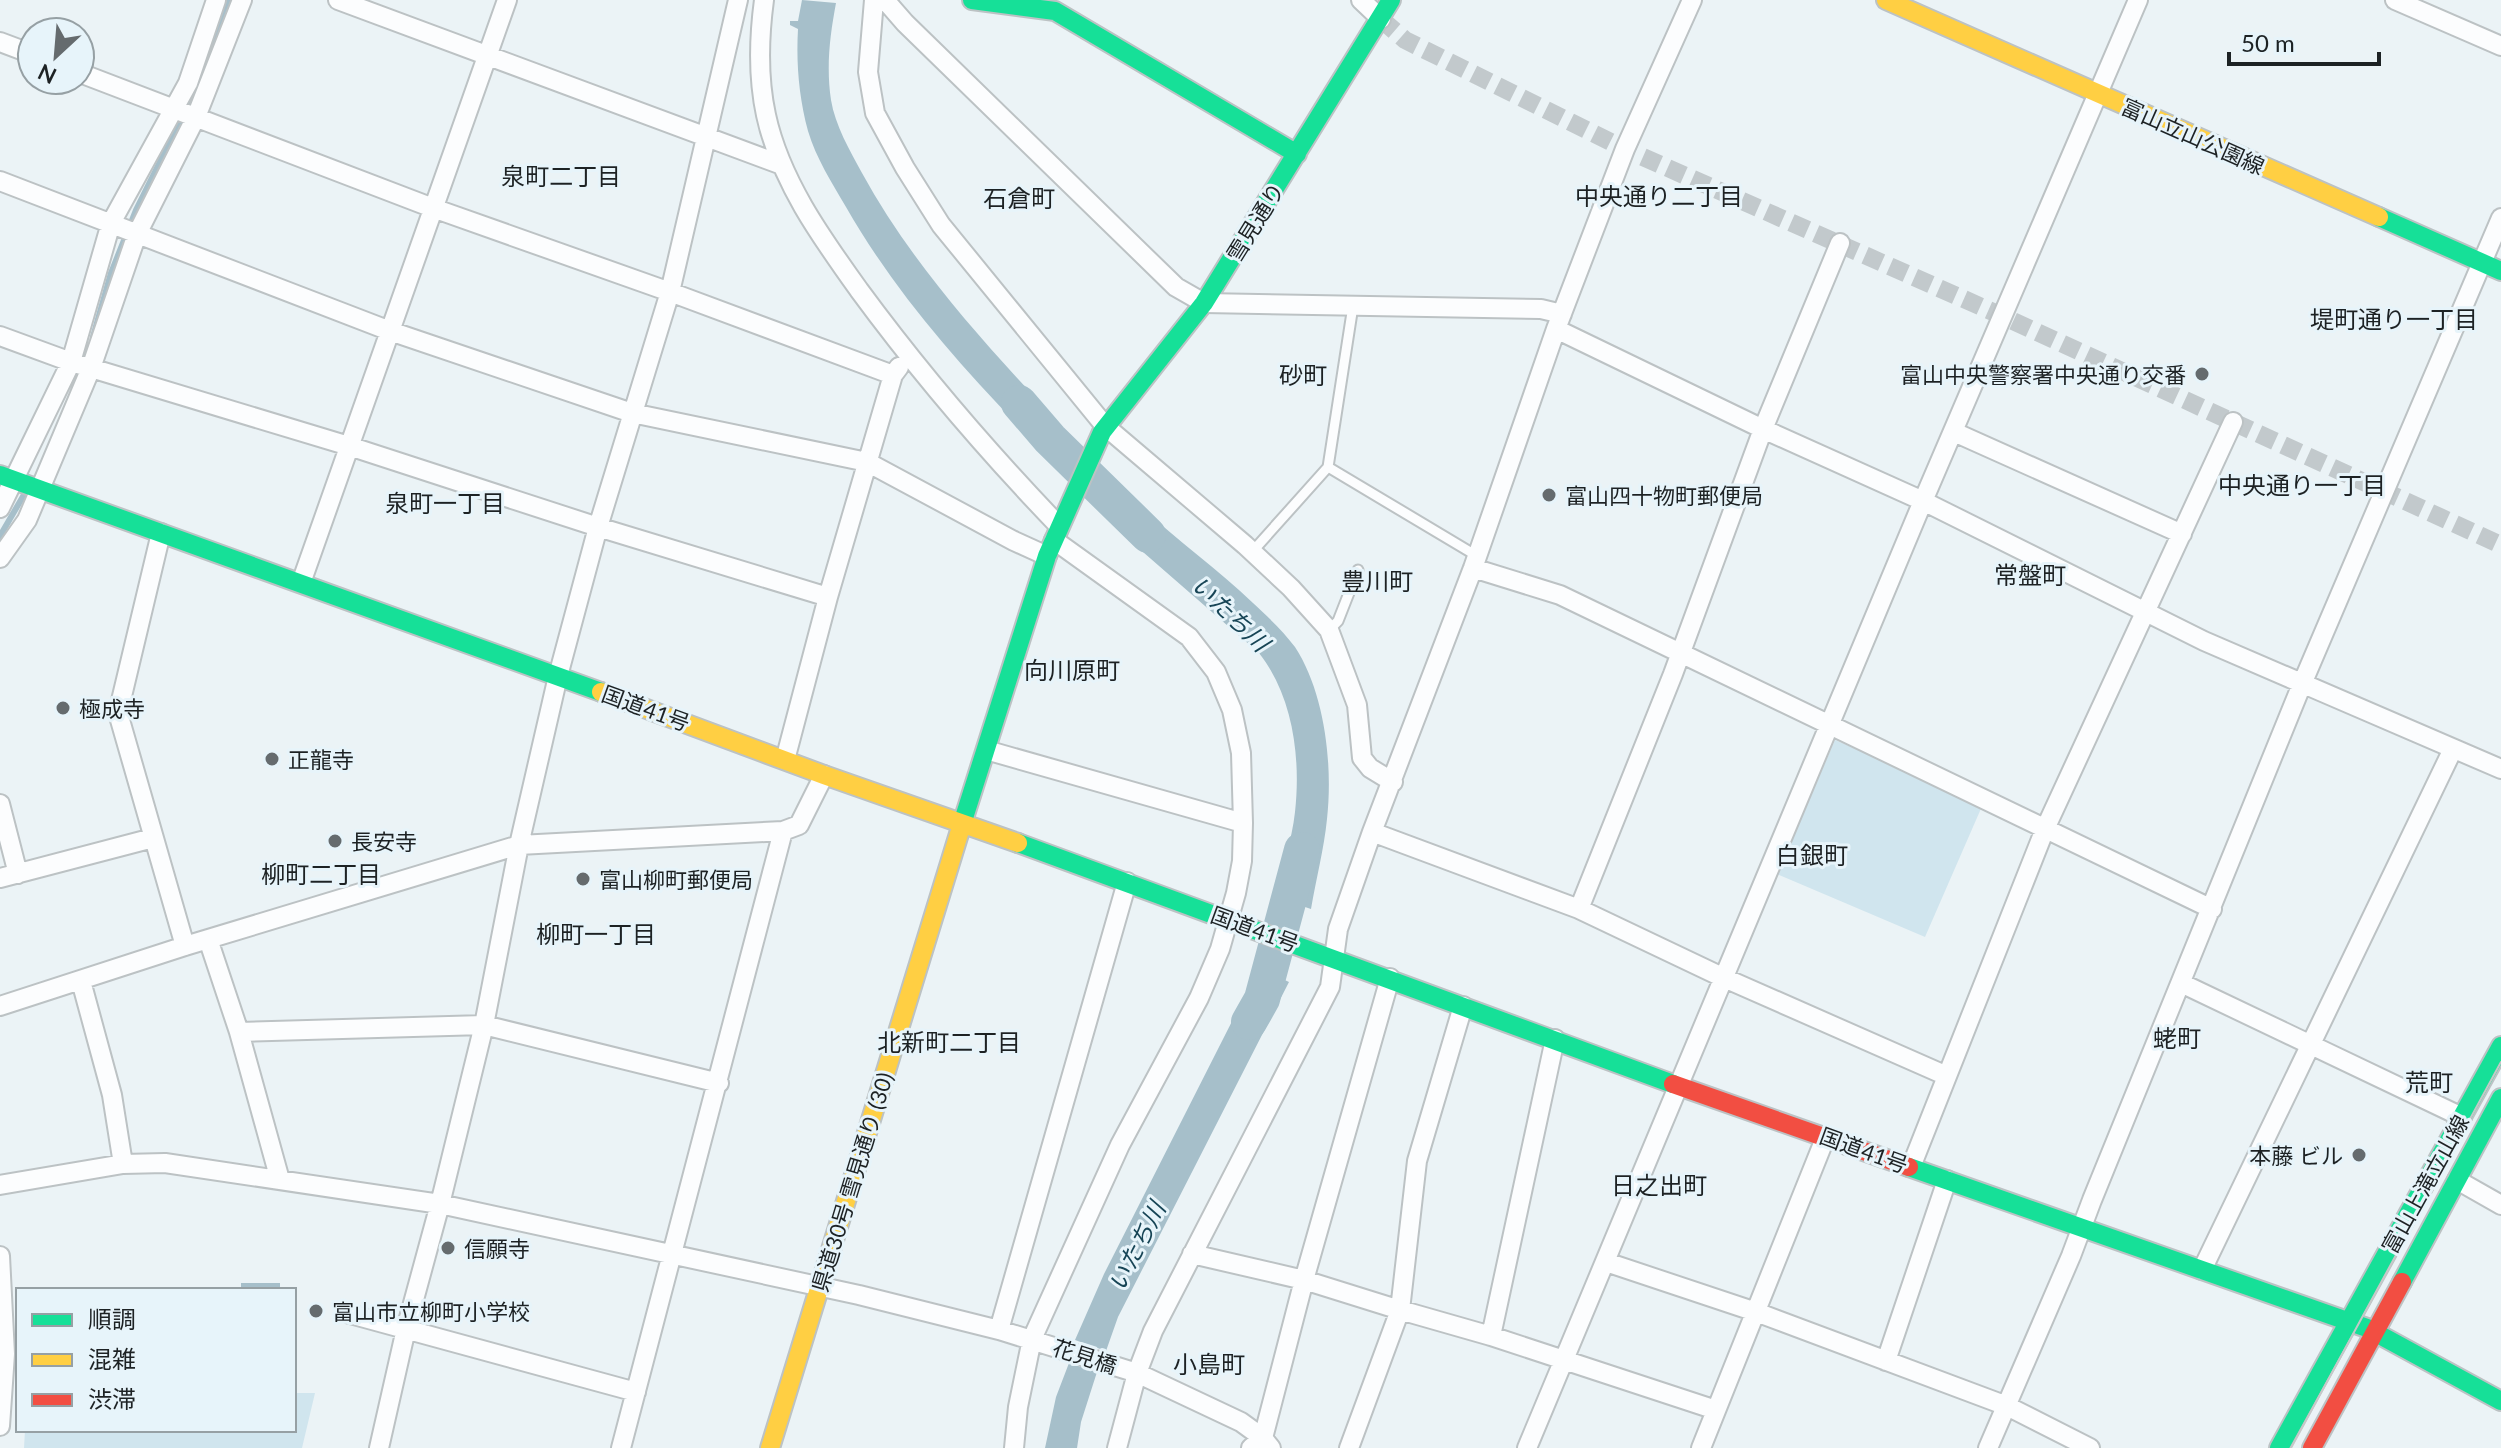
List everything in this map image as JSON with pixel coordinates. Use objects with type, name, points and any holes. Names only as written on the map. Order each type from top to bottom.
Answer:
[{"type":"main road","points":[[972,0],[1058,6],[1297,154]]},
{"type":"main road","name":"雪見通り","points":[[1057,533],[1104,429],[1204,303],[1391,0]]},
{"type":"main road","name":"富山立山公園線","points":[[1886,0],[2501,271]]},
{"type":"main road","name":"国道41号","points":[[6,478],[1127,882],[1678,1086],[2348,1321],[2374,1331],[2501,1401]]},
{"type":"main road","points":[[962,824],[1057,533]]},
{"type":"main road","name":"県道30号 雪見通り (30)","points":[[770,1448],[962,824]]},
{"type":"main road","name":"富山上滝立山線","points":[[2279,1448],[2501,1046]]},
{"type":"main road","name":"富山上滝立山線","points":[[2312,1448],[2501,1098]]},
{"type":"street","points":[[0,508],[6,478],[71,362],[111,223],[188,83],[216,0]]},
{"type":"street","points":[[0,558],[27,520],[91,368],[137,234],[196,117],[242,0]]},
{"type":"street","points":[[338,0],[782,165]]},
{"type":"street","points":[[301,583],[507,0]]},
{"type":"street","points":[[379,1448],[406,1329],[484,1025],[519,845],[558,676],[598,527],[670,292],[738,0]]},
{"type":"street","points":[[764,0],[760,73],[765,114],[782,165],[825,243],[907,356],[1057,533],[1189,637],[1216,672],[1232,710],[1241,753],[1242,861],[1234,922],[1199,998],[1120,1145],[1032,1339],[1018,1407],[1014,1448]]},
{"type":"street","points":[[874,0],[868,72],[875,113],[941,225],[1104,429],[1252,552],[1291,588],[1329,630],[1357,705],[1362,758],[1370,768],[1393,782]]},
{"type":"street","points":[[885,0],[927,45],[1176,287],[1204,303],[1541,309],[1559,322],[1763,429],[1923,501],[2204,641],[2501,769]]},
{"type":"street","points":[[1361,0],[1381,19]]},
{"type":"street","points":[[1118,1447],[1137,1373],[1153,1331],[1330,987],[1338,929],[1475,562],[1559,322],[1625,149],[1692,0]]},
{"type":"street","points":[[1527,1448],[1722,977],[2138,0]]},
{"type":"street","points":[[2395,0],[2501,46]]},
{"type":"street","points":[[96,79],[433,208],[893,375]]},
{"type":"street","points":[[0,181],[390,331],[632,413],[867,462],[1014,541],[1057,533]]},
{"type":"street","points":[[1988,1448],[2082,1228],[2302,684],[2501,218]]},
{"type":"street","points":[[1579,909],[1680,653],[1763,429],[1840,243]]},
{"type":"street","points":[[0,336],[71,362],[828,597]]},
{"type":"street","points":[[785,760],[828,597],[893,375],[907,356]]},
{"type":"street","points":[[1911,1167],[2045,829],[2233,422]]},
{"type":"street","points":[[1954,432],[2182,534]]},
{"type":"street","points":[[161,533],[118,713],[185,946]]},
{"type":"street","points":[[1475,562],[1560,595],[2212,909]]},
{"type":"street","points":[[2202,1270],[2453,749]]},
{"type":"street","points":[[986,750],[1243,823]]},
{"type":"street","points":[[0,1006],[185,946],[519,845],[783,831],[799,825],[824,775]]},
{"type":"street","points":[[0,804],[9,876],[153,838]]},
{"type":"street","points":[[621,1448],[783,831]]},
{"type":"street","points":[[1372,832],[1579,909],[1722,977],[1947,1076]]},
{"type":"street","points":[[999,1330],[1127,882]]},
{"type":"street","points":[[208,939],[239,1032],[280,1180]]},
{"type":"street","points":[[1261,1445],[1304,1280],[1390,978]]},
{"type":"street","points":[[81,981],[112,1095],[123,1164]]},
{"type":"street","points":[[2181,983],[2462,1117]]},
{"type":"street","points":[[1349,1448],[1400,1310],[1417,1161],[1463,1006]]},
{"type":"street","points":[[239,1032],[484,1025],[719,1083]]},
{"type":"street","points":[[1491,1336],[1555,1039]]},
{"type":"street","points":[[1701,1448],[1826,1136]]},
{"type":"street","name":"花見橋","points":[[0,1185],[123,1164],[165,1163],[440,1204],[819,1287],[1032,1339],[1137,1373],[1241,1422],[1261,1445]]},
{"type":"street","points":[[1886,1361],[1947,1180]]},
{"type":"street","points":[[2457,1180],[2501,1205]]},
{"type":"street","points":[[1192,1254],[1304,1280],[1491,1336],[1716,1410]]},
{"type":"street","points":[[0,1256],[5,1354],[0,1426]]},
{"type":"street","points":[[1606,1262],[1756,1312],[2007,1406],[2090,1448]]},
{"type":"street","points":[[350,1314],[636,1392]]},
{"type":"lane","points":[[1252,552],[1328,467],[1353,306]]},
{"type":"lane","points":[[1328,467],[1475,562]]},
{"type":"lane","points":[[1329,630],[1338,621],[1358,570]]},
{"type":"shaded area","points":[[1835,740],[1983,804],[1925,937],[1777,874]]},
{"type":"shaded area","points":[[296,1393],[315,1393],[302,1448],[24,1448],[25,1432],[296,1432]]},
{"type":"water","points":[[802,0],[836,3],[829,51],[831,100],[853,156],[882,207],[927,272],[1058,422],[1044,452],[989,395],[912,305],[866,241],[825,170],[811,141],[805,118],[797,55],[798,29],[790,25],[790,21],[798,21]]},
{"type":"water","name":"いたち川","points":[[1120,486],[1270,619],[1295,647],[1305,665],[1320,707],[1329,776],[1326,830],[1311,909],[1296,904],[1298,899],[1289,896],[1287,901],[1273,896],[1292,833],[1297,791],[1292,728],[1280,688],[1259,653],[1105,517]]},
{"type":"water","name":"いたち川","points":[[1258,970],[1266,973],[1271,981],[1276,976],[1289,982],[1118,1317],[1106,1351],[1075,1340],[1104,1274]]},
{"type":"water","points":[[241,1283],[280,1283],[280,1288],[241,1288]]},
{"type":"water","points":[[1069,1363],[1097,1372],[1081,1422],[1077,1448],[1045,1448],[1056,1397]]},
{"type":"waterway","points":[[93,337],[111,273],[136,210],[194,93],[230,0]]},
{"type":"waterway","name":"いたち川","points":[[1019,403],[1050,439],[1148,535]]},
{"type":"waterway","points":[[0,536],[25,493]]},
{"type":"waterway","name":"いたち川","points":[[1249,1022],[1262,999],[1302,850]]},
{"type":"tunnel","points":[[1381,19],[1405,40],[1625,149],[2002,316],[2501,545]]},
{"type":"tram line","points":[[2291,1448],[2501,1062]]},
{"type":"traffic: fast","points":[[972,0],[1055,11],[1297,154]]},
{"type":"traffic: fast","points":[[962,824],[1047,556],[1102,432],[1204,303],[1391,0]]},
{"type":"traffic: fast","points":[[2379,217],[2501,271]]},
{"type":"traffic: fast","points":[[0,475],[601,692]]},
{"type":"traffic: fast","points":[[1018,843],[1673,1084]]},
{"type":"traffic: fast","points":[[2279,1448],[2501,1046]]},
{"type":"traffic: fast","points":[[2402,1282],[2501,1098]]},
{"type":"traffic: fast","points":[[1909,1167],[2367,1328],[2501,1401]]},
{"type":"traffic: slow","points":[[1886,0],[2379,217]]},
{"type":"traffic: slow","points":[[601,692],[1018,843]]},
{"type":"traffic: slow","points":[[770,1448],[962,824]]},
{"type":"traffic: jam","points":[[1673,1084],[1909,1167]]},
{"type":"traffic: jam","points":[[2312,1448],[2402,1282]]},
{"type":"place","name":"富山中央警察署中央通り交番","points":[[2202,374]]},
{"type":"place","name":"富山四十物町郵便局","points":[[1549,495]]},
{"type":"place","name":"極成寺","points":[[63,708]]},
{"type":"place","name":"正龍寺","points":[[272,759]]},
{"type":"place","name":"長安寺","points":[[335,841]]},
{"type":"place","name":"富山柳町郵便局","points":[[583,879]]},
{"type":"place","name":"本藤 ビル","points":[[2359,1155]]},
{"type":"place","name":"信願寺","points":[[448,1248]]},
{"type":"place","name":"富山市立柳町小学校","points":[[316,1311]]},
{"type":"district","name":"泉町二丁目","points":[[561,175]]},
{"type":"district","name":"中央通り二丁目","points":[[1659,195]]},
{"type":"district","name":"石倉町","points":[[1019,197]]},
{"type":"district","name":"堤町通り一丁目","points":[[2394,318]]},
{"type":"district","name":"砂町","points":[[1303,374]]},
{"type":"district","name":"中央通り一丁目","points":[[2302,484]]},
{"type":"district","name":"泉町一丁目","points":[[445,502]]},
{"type":"district","name":"常盤町","points":[[2030,574]]},
{"type":"district","name":"豊川町","points":[[1377,580]]},
{"type":"district","name":"向川原町","points":[[1072,669]]},
{"type":"district","name":"白銀町","points":[[1812,854]]},
{"type":"district","name":"柳町二丁目","points":[[321,873]]},
{"type":"district","name":"柳町一丁目","points":[[596,933]]},
{"type":"district","name":"蛯町","points":[[2177,1037]]},
{"type":"district","name":"北新町二丁目","points":[[949,1041]]},
{"type":"district","name":"荒町","points":[[2429,1081]]},
{"type":"district","name":"日之出町","points":[[1659,1184]]},
{"type":"district","name":"小島町","points":[[1209,1363]]}]
